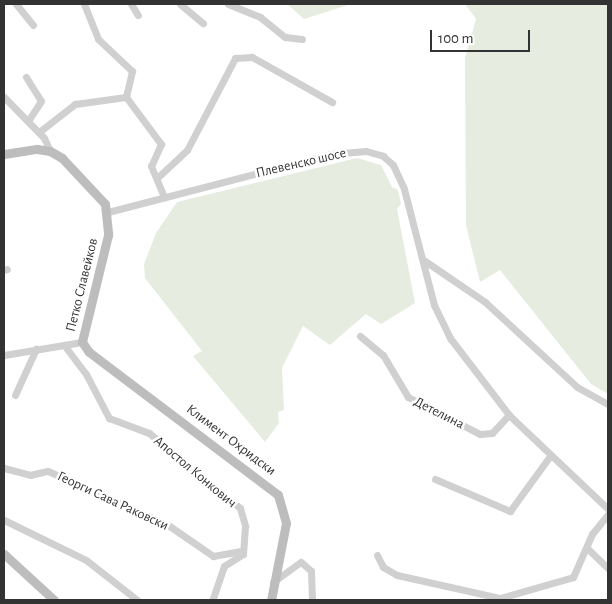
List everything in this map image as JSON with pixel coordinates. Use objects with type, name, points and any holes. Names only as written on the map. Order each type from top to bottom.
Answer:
[{"type":"street","points":[[16,4],[33,25]]},
{"type":"street","points":[[84,4],[98,39],[132,71],[126,97],[161,144],[152,166],[164,197]]},
{"type":"street","points":[[131,4],[138,15]]},
{"type":"street","points":[[180,4],[203,23]]},
{"type":"street","points":[[228,4],[260,17],[285,37],[302,39]]},
{"type":"street","points":[[157,178],[187,150],[236,58],[252,57],[332,102]]},
{"type":"street","points":[[26,76],[40,101],[28,121]]},
{"type":"street","points":[[4,96],[39,132],[50,151],[99,195],[108,212]]},
{"type":"street","points":[[39,132],[75,104],[126,97]]},
{"type":"street","points":[[4,154],[50,151]]},
{"type":"street","name":"Плевенско шосе","points":[[108,212],[331,154],[366,151],[388,160],[399,177],[441,321],[469,367],[508,415],[608,508]]},
{"type":"street","name":"Петко Славейков","points":[[82,342],[108,235],[108,212]]},
{"type":"street","points":[[425,261],[485,302],[577,386],[608,404]]},
{"type":"street","name":"Детелина","points":[[360,336],[383,355],[408,397],[480,434],[492,433],[508,415]]},
{"type":"street","points":[[4,355],[82,342]]},
{"type":"street","name":"Климент Охридски","points":[[82,342],[89,352],[278,495],[286,523],[271,600]]},
{"type":"street","name":"Апостол Конкович","points":[[64,345],[86,374],[109,418],[149,433],[240,508],[245,526],[240,550]]},
{"type":"street","points":[[14,395],[36,349]]},
{"type":"street","points":[[435,479],[510,511],[550,456]]},
{"type":"street","name":"Георги Сава Раковски","points":[[4,468],[30,475],[48,470],[168,525],[213,556],[240,550]]},
{"type":"street","points":[[377,555],[383,567],[397,575],[500,598],[573,577],[587,548],[608,514]]},
{"type":"street","points":[[4,520],[86,560],[137,600]]},
{"type":"street","points":[[587,548],[608,568]]},
{"type":"street","points":[[212,600],[224,566],[243,554],[240,550]]},
{"type":"street","points":[[4,554],[54,600]]},
{"type":"street","points":[[273,582],[302,562],[311,571],[312,600]]},
{"type":"shaded area","points":[[287,4],[351,4],[304,19]]},
{"type":"shaded area","points":[[465,4],[608,4],[608,394],[591,384],[500,270],[480,282],[466,225],[465,58],[476,19]]},
{"type":"shaded area","points":[[357,158],[381,165],[392,187],[398,190],[401,204],[397,209],[415,303],[381,324],[366,314],[330,345],[303,326],[282,368],[284,410],[278,412],[279,423],[265,442],[193,356],[202,351],[145,278],[144,264],[156,233],[177,202]]}]
